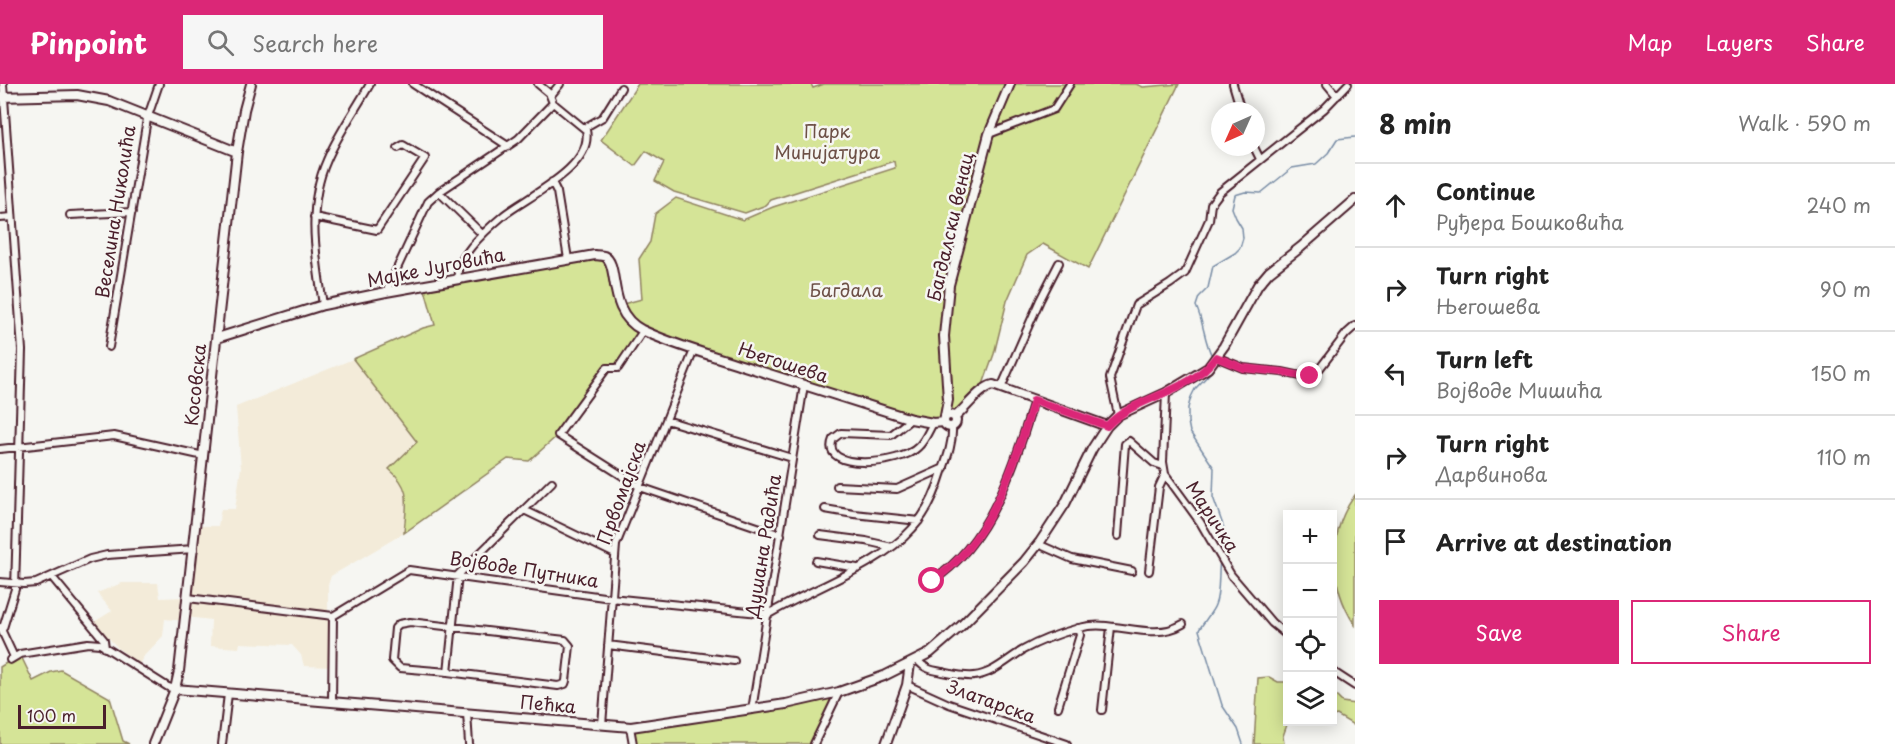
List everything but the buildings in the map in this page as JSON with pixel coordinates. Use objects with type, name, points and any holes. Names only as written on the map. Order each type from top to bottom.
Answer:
[{"type":"street","points":[[3,84],[2,97],[22,350],[15,584],[14,594],[1,627],[12,659],[20,654],[100,644],[168,687],[175,689]]},
{"type":"street","name":"Веселина Николића","points":[[109,347],[148,116],[159,84]]},
{"type":"street","name":"Косовска","points":[[153,744],[175,689],[179,671],[237,152],[251,84]]},
{"type":"street","points":[[323,305],[314,217],[319,183],[327,160],[370,84]]},
{"type":"street","points":[[413,84],[508,146]]},
{"type":"street","points":[[538,84],[551,95],[553,103],[585,130]]},
{"type":"street","points":[[551,95],[560,84]]},
{"type":"street","name":"Багдалски венац","points":[[944,419],[948,400],[944,336],[949,285],[989,134],[1010,84]]},
{"type":"street","points":[[989,134],[1054,109],[1070,84]]},
{"type":"street","points":[[1233,84],[1238,102]]},
{"type":"street","points":[[1327,84],[1337,96]]},
{"type":"street","points":[[1348,84],[1337,96],[1220,192],[1210,204],[1209,220],[1185,273],[1136,304],[1110,378],[1118,415],[1166,393],[1208,368],[1258,285],[1269,272],[1355,200]]},
{"type":"street","points":[[458,279],[456,270],[462,259],[483,234],[504,215],[569,170],[578,160],[583,150],[585,130],[603,117],[621,88]]},
{"type":"street","points":[[2,97],[77,95],[109,100],[237,152]]},
{"type":"street","points":[[386,292],[425,206],[439,192],[528,130],[553,103]]},
{"type":"street","points":[[314,217],[377,230],[425,158],[407,146],[402,145],[398,148]]},
{"type":"street","points":[[552,182],[557,192],[568,259]]},
{"type":"street","points":[[439,192],[483,234]]},
{"type":"street","points":[[70,215],[132,212]]},
{"type":"street","points":[[0,218],[12,218]]},
{"type":"street","name":"Мајке Југовића","points":[[217,338],[323,305],[595,255],[609,260],[622,313]]},
{"type":"street","points":[[1001,388],[1059,263]]},
{"type":"street","name":"Његошева","points":[[622,313],[629,321],[643,330],[694,350],[911,419],[933,423],[944,419]]},
{"type":"street","points":[[1217,355],[1243,368],[1310,376],[1317,372],[1346,334],[1355,326]]},
{"type":"street","points":[[643,330],[618,368],[607,368],[558,435],[640,487],[781,535]]},
{"type":"street","name":"Првомајска","points":[[602,725],[615,554],[622,529],[694,350]]},
{"type":"street","name":"Душана Радића","points":[[752,710],[804,385]]},
{"type":"street","points":[[955,417],[981,390],[993,385],[1107,426]]},
{"type":"street","name":"Маричка","points":[[1166,393],[1163,466],[1165,474],[1200,522],[1231,575],[1283,633]]},
{"type":"street","points":[[932,581],[944,573],[965,551],[1004,489],[1019,452],[1034,400]]},
{"type":"street","points":[[952,427],[947,427],[944,419],[951,415],[955,417]]},
{"type":"street","name":"Пећка","points":[[175,689],[630,727],[752,710],[839,692],[914,663],[949,639],[1024,562],[1038,544],[1065,504],[1092,449],[1107,426],[1118,415]]},
{"type":"street","points":[[769,614],[790,601],[858,568],[892,547],[919,521],[944,468],[951,442],[952,427],[956,423],[955,417]]},
{"type":"street","points":[[911,419],[891,435],[841,433],[836,435],[831,442],[835,454],[841,459],[867,463],[899,459],[918,448],[933,423]]},
{"type":"street","points":[[666,420],[792,458]]},
{"type":"street","points":[[0,448],[114,435],[204,456]]},
{"type":"street","points":[[1118,536],[1125,444],[1129,441],[1154,463],[1163,466]]},
{"type":"street","points":[[837,486],[897,489],[944,468]]},
{"type":"street","points":[[1149,571],[1159,487],[1165,474]]},
{"type":"street","points":[[448,672],[458,575],[552,482]]},
{"type":"street","points":[[825,509],[919,521]]},
{"type":"street","points":[[524,510],[615,554]]},
{"type":"street","points":[[820,535],[892,547]]},
{"type":"street","points":[[1038,544],[1072,559],[1132,571]]},
{"type":"street","points":[[0,582],[28,584],[98,557],[194,549]]},
{"type":"street","points":[[816,561],[858,568]]},
{"type":"street","name":"Војводе Путника","points":[[333,616],[409,570],[611,598],[769,614]]},
{"type":"street","points":[[51,577],[104,640],[105,648]]},
{"type":"street","points":[[188,598],[333,616],[332,702]]},
{"type":"street","points":[[419,622],[567,640],[570,646],[566,681],[565,684],[558,686],[448,672],[400,668],[392,660],[396,628],[399,624],[419,622]]},
{"type":"street","points":[[886,744],[914,663],[927,669],[974,676],[1002,664],[1029,647],[1078,628],[1111,627],[1160,632],[1173,630],[1183,624]]},
{"type":"street","points":[[1102,710],[1111,627]]},
{"type":"street","points":[[1058,708],[1080,635],[1078,628]]},
{"type":"street","points":[[608,645],[734,661]]},
{"type":"street","points":[[1334,672],[1355,686]]},
{"type":"street","name":"Златарска","points":[[907,685],[949,704],[1049,742],[1067,744]]},
{"type":"street","points":[[814,744],[839,692]]},
{"type":"street","points":[[222,744],[228,694]]},
{"type":"street","points":[[467,712],[469,744]]},
{"type":"street","points":[[630,727],[633,744]]},
{"type":"shaded area","points":[[353,359],[417,443],[399,477],[407,490],[404,533],[331,576],[328,585],[328,615],[333,616],[333,667],[304,666],[301,655],[292,645],[240,643],[239,648],[210,646],[211,620],[186,617],[185,621],[165,619],[163,636],[143,657],[139,665],[118,648],[94,622],[112,611],[97,593],[122,583],[158,583],[160,598],[187,597],[199,526],[218,526],[221,509],[235,509],[241,468],[236,407]]},
{"type":"green space","points":[[638,84],[811,84],[813,88],[824,84],[1136,84],[1143,87],[1179,84],[1088,269],[1043,244],[1027,255],[1007,301],[994,354],[981,390],[953,416],[947,415],[933,423],[643,331],[618,368],[607,368],[558,435],[529,461],[508,459],[404,533],[405,490],[397,476],[389,469],[417,442],[353,359],[423,328],[435,325],[424,286],[585,256],[609,260],[619,305],[642,299],[639,259],[650,242],[655,214],[676,198],[743,220],[773,207],[895,168],[894,161],[771,200],[766,205],[745,213],[674,192],[655,181],[664,162],[646,151],[635,166],[601,140]]},
{"type":"green space","points":[[1355,495],[1355,625],[1346,610],[1337,581],[1337,539],[1346,510]]},
{"type":"green space","points":[[20,654],[33,681],[61,670],[110,698],[123,741],[129,744],[0,744],[0,667]]},
{"type":"green space","points":[[1269,677],[1283,682],[1283,726],[1287,726],[1283,736],[1284,744],[1254,744],[1258,678]]},
{"type":"green space","points":[[839,692],[814,744],[636,744],[631,727]]},
{"type":"green space","points":[[1337,697],[1342,702],[1355,704],[1355,726],[1337,715]]},
{"type":"waterway","points":[[1212,356],[1196,306],[1199,297],[1208,288],[1213,266],[1240,248],[1243,238],[1242,228],[1232,208],[1235,195],[1245,192],[1261,193],[1292,168],[1316,164],[1328,153],[1337,139],[1355,137]]},
{"type":"waterway","points":[[1215,363],[1213,370],[1195,389],[1191,397],[1188,422],[1190,432],[1214,468],[1213,497],[1228,545],[1222,556]]},
{"type":"waterway","points":[[1220,560],[1217,600],[1199,630],[1222,705],[1238,729],[1243,744]]},
{"type":"route","points":[[932,581],[944,573],[965,551],[1004,489],[1019,452],[1034,400],[1107,426],[1118,415],[1199,375],[1216,357],[1243,368],[1310,376]]},
{"type":"park label","name":"Парк Минијатура","points":[[827,142]]},
{"type":"park label","name":"Багдала","points":[[846,291]]}]
